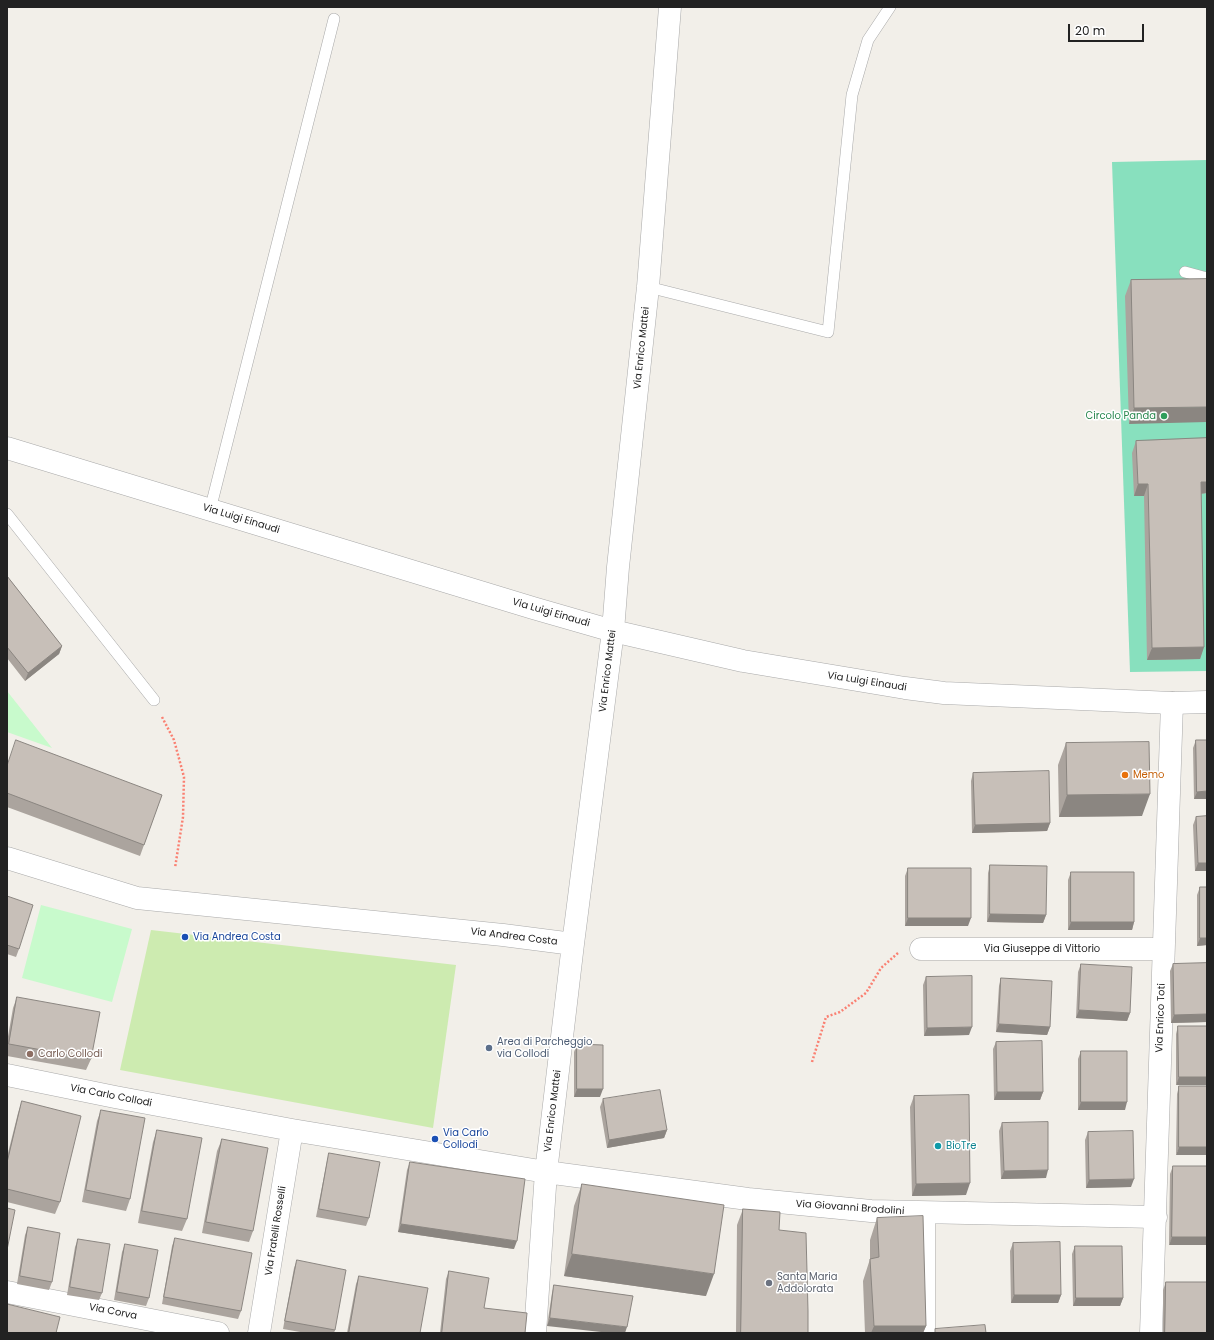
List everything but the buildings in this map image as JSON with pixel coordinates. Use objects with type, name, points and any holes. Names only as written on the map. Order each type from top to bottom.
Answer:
[{"type":"street","name":"Via Enrico Mattei","points":[[535,1333],[546,1172],[573,944],[613,631],[618,567],[648,287],[670,7]]},
{"type":"street","name":"Via Luigi Einaudi","points":[[7,448],[526,606],[613,631],[743,661],[944,693],[1172,703],[1207,702]]},
{"type":"street","name":"Via Enrico Toti","points":[[1151,1333],[1172,703]]},
{"type":"street","name":"Via Andrea Costa","points":[[7,858],[137,898],[503,935],[573,944]]},
{"type":"street","name":"Via Giuseppe di Vittorio","points":[[921,948],[1163,949]]},
{"type":"street","name":"Via Carlo Collodi","points":[[7,1075],[292,1130],[546,1172]]},
{"type":"street","name":"Via Fratelli Rosselli","points":[[259,1333],[292,1130]]},
{"type":"street","name":"Via Giovanni Brodolini","points":[[546,1172],[748,1199],[871,1211],[1156,1217]]},
{"type":"street","points":[[924,1213],[924,1333]]},
{"type":"street","name":"Via Corva","points":[[7,1292],[218,1333]]},
{"type":"lane","points":[[648,287],[828,332],[852,95],[868,40],[890,7]]},
{"type":"lane","points":[[210,510],[334,19]]},
{"type":"lane","points":[[1185,272],[1207,278]]},
{"type":"lane","points":[[7,514],[154,700]]},
{"type":"path","points":[[154,700],[174,740],[184,777],[183,817],[175,868]]},
{"type":"path","points":[[812,1062],[826,1017],[840,1012],[866,993],[881,968],[901,950],[921,948]]},
{"type":"green space","name":"Circolo Panda","points":[[1207,160],[1207,671],[1130,672],[1112,162]]},
{"type":"green space","points":[[7,691],[52,748],[7,732]]},
{"type":"green space","points":[[41,905],[132,929],[112,1002],[22,978]]},
{"type":"green space","points":[[151,930],[456,965],[433,1128],[120,1070]]},
{"type":"place","name":"Circolo Panda","points":[[1164,416]]},
{"type":"place","name":"Memo","points":[[1125,775]]},
{"type":"place","name":"Via Andrea Costa","points":[[185,937]]},
{"type":"place","name":"Area di Parcheggio via Collodi","points":[[489,1048]]},
{"type":"place","name":"Carlo Collodi","points":[[30,1054]]},
{"type":"place","name":"Via Carlo Collodi","points":[[435,1139]]},
{"type":"place","name":"BioTre","points":[[938,1146]]},
{"type":"place","name":"Santa Maria Addolorata","points":[[769,1283]]}]
